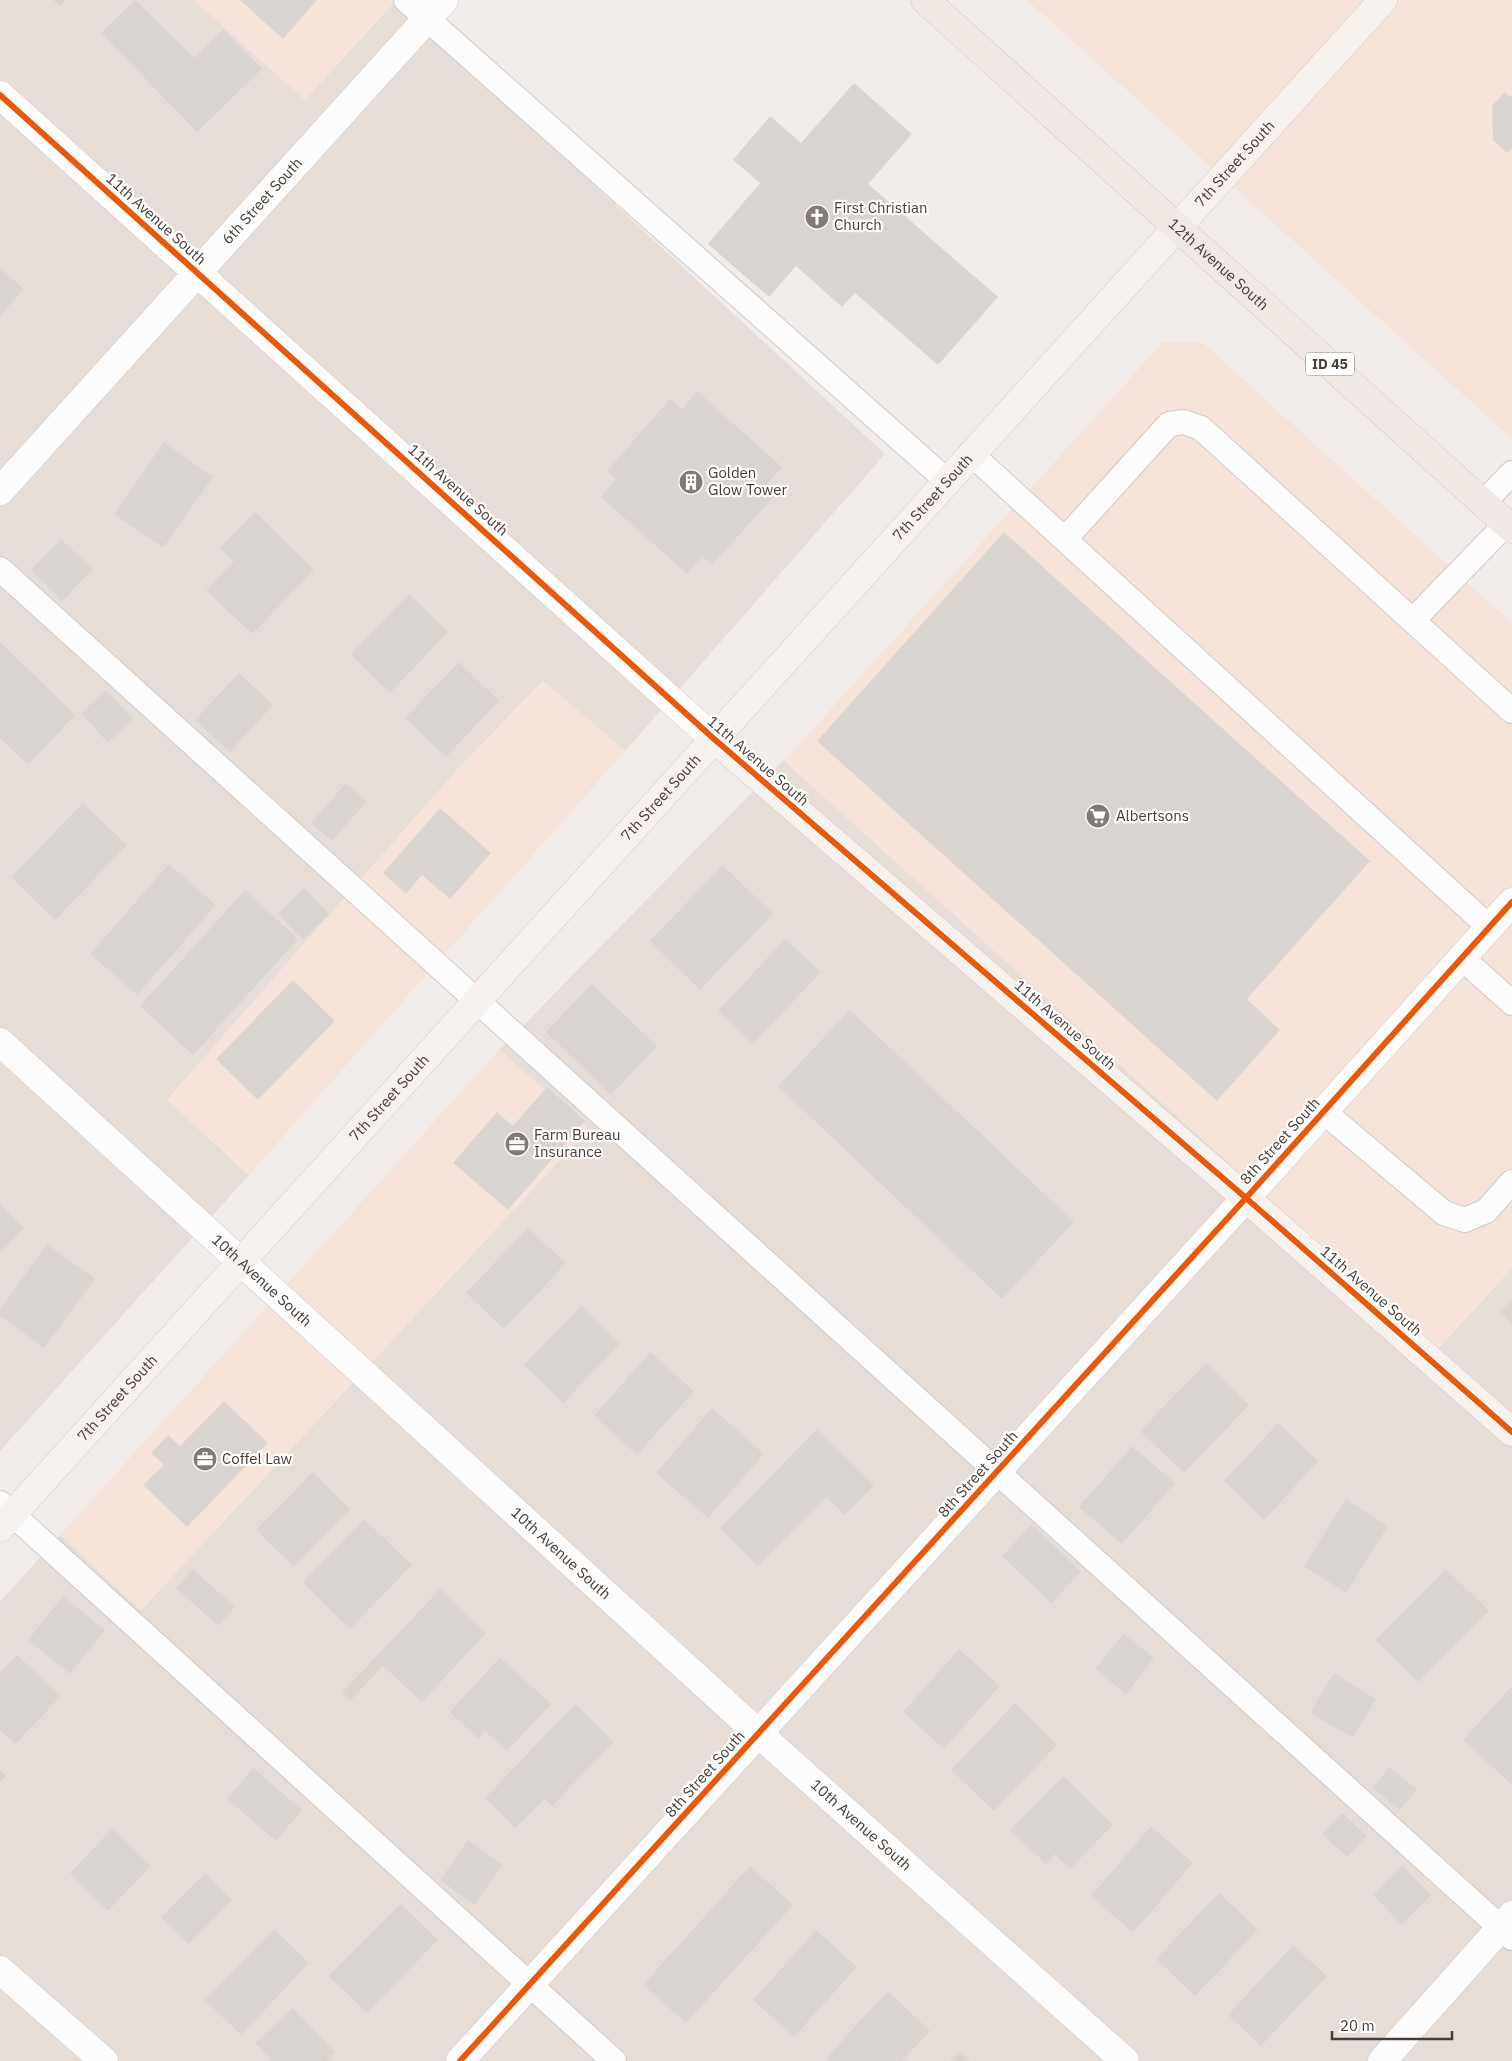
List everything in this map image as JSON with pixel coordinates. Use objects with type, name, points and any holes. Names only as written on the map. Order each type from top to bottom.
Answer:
[{"type":"main road","name":"12th Avenue South","points":[[925,0],[1509,526]]},
{"type":"main road","name":"7th Street South","points":[[4,1515],[240,1262],[970,453],[1383,0]]},
{"type":"main road","name":"11th Avenue South","points":[[713,738],[1246,1198],[1512,1432]]},
{"type":"street","name":"6th Street South","points":[[0,490],[435,9]]},
{"type":"street","name":"11th Avenue South","points":[[0,95],[713,738]]},
{"type":"street","name":"8th Street South","points":[[460,2061],[1463,959],[1512,902]]},
{"type":"street","name":"10th Avenue South","points":[[0,1042],[759,1734],[1125,2061]]},
{"type":"street","points":[[1382,2061],[1508,1927]]},
{"type":"street","points":[[0,1970],[104,2061]]},
{"type":"lane","points":[[406,0],[435,9],[946,480]]},
{"type":"lane","points":[[1065,539],[1169,424],[1184,422],[1201,428],[1512,711]]},
{"type":"lane","points":[[970,453],[1489,927]]},
{"type":"lane","points":[[1483,503],[1512,473]]},
{"type":"lane","points":[[1413,620],[1509,526]]},
{"type":"lane","points":[[0,569],[998,1471],[1508,1927]]},
{"type":"lane","points":[[1463,959],[1512,1003]]},
{"type":"lane","points":[[1324,1112],[1444,1213],[1465,1220],[1486,1211],[1512,1182]]},
{"type":"lane","points":[[4,1515],[614,2061]]},
{"type":"shaded area","points":[[0,0],[194,0],[305,100],[395,1],[885,454],[625,751],[543,681],[457,770],[167,1100],[249,1175],[0,1451]]},
{"type":"shaded area","points":[[194,0],[395,0],[305,100]]},
{"type":"shaded area","points":[[1027,0],[1512,0],[1512,439]]},
{"type":"shaded area","points":[[1163,342],[1203,343],[1512,623],[1512,1268],[1436,1351],[784,761]]},
{"type":"shaded area","points":[[543,681],[625,751],[249,1175],[167,1100],[457,770]]},
{"type":"shaded area","points":[[784,760],[1436,1351],[1512,1268],[1512,2061],[0,2061],[0,1602],[60,1535],[141,1610],[589,1129],[499,1050]]},
{"type":"shaded area","points":[[499,1050],[589,1129],[141,1610],[60,1535]]},
{"type":"building","points":[[53,0],[66,0],[60,6]]},
{"type":"building","points":[[135,0],[194,58],[223,29],[262,69],[197,132],[101,33]]},
{"type":"building","points":[[240,0],[317,0],[283,39]]},
{"type":"building","points":[[854,83],[912,134],[868,184],[998,297],[938,365],[855,293],[842,307],[796,266],[769,297],[708,244],[760,183],[733,160],[770,116],[801,143]]},
{"type":"building","points":[[1505,92],[1510,97],[1512,95],[1512,148],[1507,153],[1493,140],[1492,106]]},
{"type":"building","points":[[0,268],[24,289],[0,316]]},
{"type":"building","name":"Golden Glow Tower","points":[[697,391],[782,467],[766,485],[776,494],[712,565],[702,556],[687,574],[601,497],[616,479],[607,471],[670,399],[682,409]]},
{"type":"building","points":[[164,442],[213,477],[163,548],[114,514]]},
{"type":"building","points":[[255,512],[314,570],[252,634],[206,590],[234,561],[219,548]]},
{"type":"building","points":[[1004,532],[1370,861],[1247,999],[1280,1030],[1217,1101],[817,741]]},
{"type":"building","points":[[61,539],[93,569],[62,601],[31,570]]},
{"type":"building","points":[[409,594],[448,632],[390,693],[351,654]]},
{"type":"building","points":[[0,642],[75,715],[28,765],[0,738]]},
{"type":"building","points":[[459,662],[499,701],[446,757],[405,718]]},
{"type":"building","points":[[239,673],[273,705],[230,752],[195,720]]},
{"type":"building","points":[[106,690],[133,719],[108,743],[81,713]]},
{"type":"building","points":[[346,783],[367,801],[332,841],[311,823]]},
{"type":"building","points":[[83,803],[127,845],[55,920],[11,877]]},
{"type":"building","points":[[440,808],[491,853],[450,899],[422,875],[406,894],[383,873]]},
{"type":"building","points":[[169,864],[216,905],[137,995],[90,954]]},
{"type":"building","points":[[723,865],[773,914],[700,990],[650,941]]},
{"type":"building","points":[[304,888],[329,914],[303,940],[278,914]]},
{"type":"building","points":[[245,890],[298,939],[193,1055],[140,1006]]},
{"type":"building","points":[[785,939],[821,972],[753,1044],[718,1011]]},
{"type":"building","points":[[293,980],[335,1021],[258,1100],[216,1059]]},
{"type":"building","points":[[592,984],[657,1046],[611,1095],[546,1032]]},
{"type":"building","points":[[850,1010],[1074,1222],[1002,1299],[778,1086]]},
{"type":"building","name":"Farm Bureau Insurance","points":[[547,1087],[585,1121],[508,1210],[453,1163],[497,1112],[513,1126]]},
{"type":"building","points":[[0,1204],[24,1228],[0,1253]]},
{"type":"building","points":[[528,1228],[566,1263],[504,1329],[466,1293]]},
{"type":"building","points":[[47,1244],[95,1279],[44,1348],[0,1316],[0,1309]]},
{"type":"building","points":[[1512,1301],[1512,1324],[1501,1312]]},
{"type":"building","points":[[581,1306],[620,1344],[563,1403],[524,1365]]},
{"type":"building","points":[[650,1352],[694,1391],[637,1455],[594,1416]]},
{"type":"building","points":[[1206,1363],[1249,1405],[1184,1473],[1140,1431]]},
{"type":"building","name":"Coffel Law","points":[[224,1401],[268,1443],[187,1527],[143,1485],[164,1465],[151,1453],[168,1435],[180,1446]]},
{"type":"building","points":[[712,1408],[764,1454],[708,1518],[656,1473]]},
{"type":"building","points":[[1278,1423],[1318,1461],[1264,1520],[1224,1481]]},
{"type":"building","points":[[817,1429],[874,1485],[845,1515],[826,1497],[758,1566],[720,1528]]},
{"type":"building","points":[[1132,1446],[1175,1483],[1122,1544],[1079,1507]]},
{"type":"building","points":[[313,1472],[350,1509],[294,1567],[256,1530]]},
{"type":"building","points":[[1346,1499],[1388,1526],[1346,1593],[1304,1566]]},
{"type":"building","points":[[364,1519],[412,1565],[350,1629],[303,1582]]},
{"type":"building","points":[[1032,1524],[1081,1572],[1051,1603],[1002,1556]]},
{"type":"building","points":[[193,1569],[235,1607],[218,1626],[176,1588]]},
{"type":"building","points":[[1446,1569],[1489,1611],[1418,1682],[1375,1640]]},
{"type":"building","points":[[440,1589],[486,1633],[422,1702],[383,1666],[350,1701],[342,1693]]},
{"type":"building","points":[[63,1596],[105,1630],[70,1674],[28,1640]]},
{"type":"building","points":[[1124,1633],[1154,1658],[1126,1694],[1095,1669]]},
{"type":"building","points":[[959,1649],[1000,1686],[944,1749],[903,1712]]},
{"type":"building","points":[[17,1655],[61,1696],[15,1744],[0,1730],[0,1673]]},
{"type":"building","points":[[500,1657],[551,1704],[507,1751],[485,1731],[478,1739],[450,1712]]},
{"type":"building","points":[[1334,1673],[1376,1699],[1353,1738],[1310,1713]]},
{"type":"building","points":[[1512,1686],[1512,1785],[1463,1740]]},
{"type":"building","points":[[1015,1703],[1057,1745],[994,1811],[951,1770]]},
{"type":"building","points":[[575,1704],[614,1742],[552,1806],[544,1799],[515,1828],[485,1798]]},
{"type":"building","points":[[1389,1767],[1417,1789],[1400,1810],[1373,1788]]},
{"type":"building","points":[[253,1768],[302,1810],[276,1841],[227,1799]]},
{"type":"building","points":[[0,1770],[6,1776],[0,1782]]},
{"type":"building","points":[[1063,1776],[1113,1825],[1070,1869],[1055,1854],[1046,1864],[1010,1830]]},
{"type":"building","points":[[1342,1813],[1367,1836],[1347,1857],[1322,1834]]},
{"type":"building","points":[[1151,1826],[1193,1863],[1133,1933],[1091,1896]]},
{"type":"building","points":[[113,1828],[151,1866],[108,1911],[70,1873]]},
{"type":"building","points":[[468,1840],[503,1865],[474,1905],[440,1880]]},
{"type":"building","points":[[1402,1865],[1431,1895],[1402,1925],[1373,1895]]},
{"type":"building","points":[[750,1866],[793,1905],[686,2023],[643,1985]]},
{"type":"building","points":[[205,1873],[232,1900],[189,1944],[161,1917]]},
{"type":"building","points":[[1219,1893],[1258,1930],[1195,1996],[1156,1959]]},
{"type":"building","points":[[401,1904],[438,1940],[367,2013],[329,1976]]},
{"type":"building","points":[[274,1929],[309,1963],[241,2035],[205,2000]]},
{"type":"building","points":[[816,1930],[857,1967],[794,2037],[753,2000]]},
{"type":"building","points":[[1293,1945],[1327,1976],[1261,2046],[1228,2015]]},
{"type":"building","points":[[888,1991],[930,2031],[902,2061],[831,2061],[827,2057]]},
{"type":"building","points":[[293,2008],[335,2052],[326,2061],[272,2061],[255,2043]]},
{"type":"building","points":[[960,2051],[970,2061],[950,2061]]},
{"type":"cycle path","points":[[0,95],[713,738],[1246,1198],[1512,1432]]},
{"type":"cycle path","points":[[460,2061],[1246,1198],[1512,902]]},
{"type":"place","name":"First Christian Church","points":[[817,217]]},
{"type":"place","name":"Golden Glow Tower","points":[[691,482]]},
{"type":"place","name":"Albertsons","points":[[1098,816]]},
{"type":"place","name":"Farm Bureau Insurance","points":[[517,1144]]},
{"type":"place","name":"Coffel Law","points":[[205,1459]]}]
